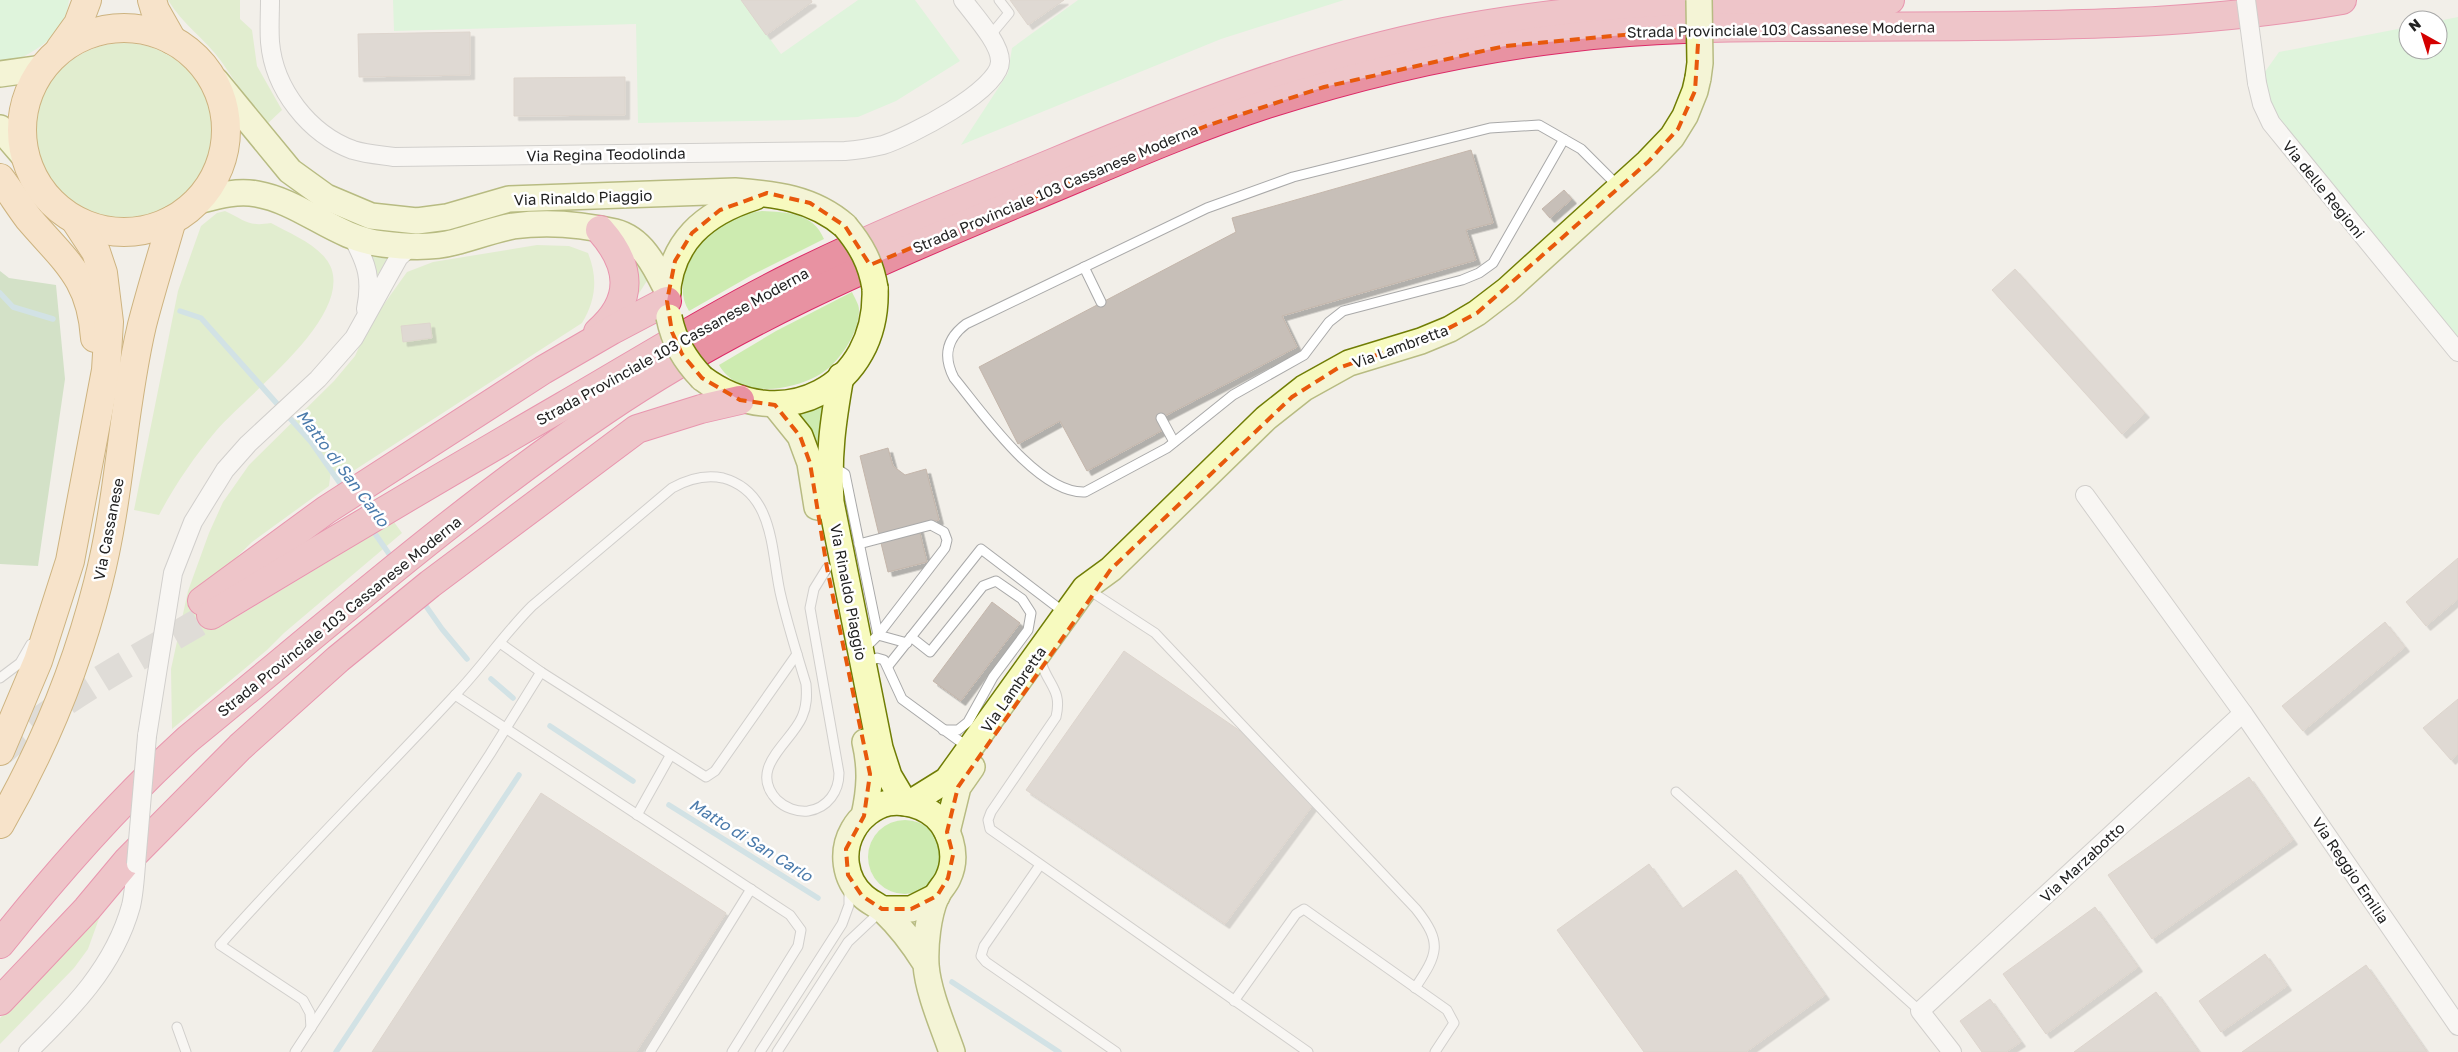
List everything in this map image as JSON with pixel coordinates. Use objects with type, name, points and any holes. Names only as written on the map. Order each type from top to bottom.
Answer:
[{"type":"highway","name":"Strada Provinciale 103 Cassanese Moderna","points":[[576,351],[326,510],[207,608],[350,530],[648,356],[792,276],[919,218],[1204,101],[1263,80],[1353,53],[1506,21],[1599,9],[1661,4],[1890,0]]},
{"type":"highway","name":"Strada Provinciale 103 Cassanese Moderna","points":[[0,944],[85,841],[154,770],[188,739],[407,557],[607,408],[735,333],[850,275],[1165,142],[1264,105],[1383,71],[1496,48],[1566,38],[1628,32],[1720,27],[2112,24],[2235,15],[2342,0]]},
{"type":"highway","points":[[576,351],[612,319],[623,295],[622,264],[613,245],[600,230]]},
{"type":"highway","points":[[576,351],[668,304]]},
{"type":"highway","points":[[0,1001],[87,908],[128,860],[240,748],[331,665],[430,584],[637,429],[700,409],[740,400]]},
{"type":"main road","points":[[50,60],[88,35],[114,29],[145,30],[172,40],[195,57],[216,81],[226,121],[224,150],[215,176],[198,201],[172,220],[151,229],[122,232],[100,230],[65,214],[43,193],[35,180],[25,157],[22,131],[24,108],[30,92],[50,60],[78,24],[87,0]]},
{"type":"main road","points":[[152,0],[155,10],[172,40]]},
{"type":"main road","points":[[0,178],[28,217],[64,256],[88,298],[95,335],[96,419]]},
{"type":"main road","name":"Via Cassanese","points":[[0,751],[38,660],[70,561],[90,466],[108,346],[108,297],[103,273],[96,252],[75,220]]},
{"type":"main road","name":"Via Cassanese","points":[[0,824],[43,738],[75,659],[98,583],[113,509],[142,326],[172,220]]},
{"type":"street","name":"Via Regina Teodolinda","points":[[270,0],[272,53],[285,89],[299,111],[317,128],[339,144],[367,154],[394,157],[836,152],[866,149],[906,135],[951,110],[988,85],[994,79],[1000,66],[993,43]]},
{"type":"street","points":[[963,0],[993,43]]},
{"type":"street","name":"Via Lambretta","points":[[907,803],[947,780],[1085,588],[1111,568],[1266,418],[1292,397],[1338,368],[1370,355],[1436,335],[1477,313],[1507,290],[1615,184],[1672,137],[1685,116],[1698,78],[1700,62],[1699,0]]},
{"type":"street","name":"Via delle Regioni","points":[[2246,0],[2257,83],[2262,104],[2272,122],[2456,346]]},
{"type":"street","points":[[0,74],[50,60]]},
{"type":"street","name":"Via Rinaldo Piaggio","points":[[198,201],[228,193],[266,196],[353,238],[386,245],[424,245],[454,242],[493,231],[531,224],[575,224],[623,235],[639,246],[655,266],[682,354],[702,378],[721,392],[740,400],[775,405],[811,397],[827,389],[856,362],[870,334],[876,305],[871,269],[863,250],[845,226],[827,212],[810,204],[767,194],[695,192],[509,199],[447,218],[417,221],[372,216],[321,194],[290,171],[216,81]]},
{"type":"street","points":[[0,128],[25,157]]},
{"type":"street","points":[[668,304],[675,261],[692,233],[720,210],[737,202],[767,194]]},
{"type":"street","points":[[353,238],[365,259],[368,271],[368,296],[363,320]]},
{"type":"street","points":[[28,1052],[81,998],[109,959],[118,944],[132,904],[147,736],[173,573],[183,543],[207,496],[225,470],[338,357],[354,338],[399,257],[408,249],[424,245]]},
{"type":"street","name":"Via Rinaldo Piaggio","points":[[841,376],[831,433],[829,464],[831,502],[880,748],[889,776],[907,803]]},
{"type":"street","name":"Via Rinaldo Piaggio","points":[[775,405],[800,436],[810,464],[827,568],[870,774],[870,792],[864,816],[849,837],[846,862],[848,874]]},
{"type":"street","name":"Via Reggio Emilia","points":[[2084,495],[2244,713],[2458,1026]]},
{"type":"street","name":"Via Lambretta","points":[[947,832],[958,788],[1042,665],[1096,594],[1111,568]]},
{"type":"street","name":"Via Marzabotto","points":[[1920,1011],[2244,713]]},
{"type":"street","points":[[907,803],[932,813],[947,832],[953,855],[948,878],[937,896],[929,930],[926,964]]},
{"type":"street","name":"Via Rinaldo Piaggio","points":[[864,816],[884,804],[907,803]]},
{"type":"street","points":[[848,874],[862,896],[882,909],[914,943],[926,964],[952,1052]]},
{"type":"street","points":[[882,909],[911,909],[937,896]]},
{"type":"street","points":[[1920,1011],[1952,1052]]},
{"type":"lane","points":[[993,43],[1009,13],[999,0]]},
{"type":"lane","points":[[1564,139],[1493,264],[1479,273],[1462,280],[1343,311],[1329,322],[1304,355],[1233,395],[1174,442],[1085,492],[1072,493],[1060,488],[1012,449],[954,378],[947,358],[951,339],[966,324],[1207,208],[1293,177],[1490,128],[1539,125],[1564,139],[1581,149],[1615,184]]},
{"type":"lane","points":[[1084,267],[1101,302]]},
{"type":"lane","points":[[1162,418],[1174,442]]},
{"type":"lane","points":[[829,464],[845,474],[878,635]]},
{"type":"lane","points":[[311,1028],[310,1013],[303,1000],[220,945],[284,873],[455,695],[500,643],[511,627],[532,606],[672,488],[689,480],[710,476],[736,483],[751,494],[762,508],[769,529],[780,593],[806,684],[805,710],[797,726],[772,758],[767,776],[771,791],[777,800],[792,810],[805,811],[816,809],[826,803],[836,788],[839,778],[810,608],[814,589],[827,568]]},
{"type":"lane","points":[[859,544],[931,525],[941,528],[946,536],[945,548],[878,635],[862,659]]},
{"type":"lane","points":[[888,666],[981,549],[1066,614]]},
{"type":"lane","points":[[0,678],[20,663],[37,631],[52,590],[70,561]]},
{"type":"lane","points":[[878,635],[909,640],[930,652],[983,586],[996,581],[1022,599],[1031,613],[1028,630],[993,678],[968,722],[958,730],[943,730]]},
{"type":"lane","points":[[1096,594],[1154,634],[1419,913],[1433,934],[1436,950],[1434,958],[1415,988]]},
{"type":"lane","points":[[500,643],[670,756],[706,777],[714,771],[797,654]]},
{"type":"lane","points":[[862,659],[877,658],[884,660],[899,696],[971,749]]},
{"type":"lane","points":[[1042,665],[1046,676],[1056,690],[1059,704],[1056,717],[991,812],[988,820],[990,829],[1308,1052]]},
{"type":"lane","points":[[295,1052],[506,729],[541,672]]},
{"type":"lane","points":[[455,695],[790,915],[801,930],[798,946],[732,1052]]},
{"type":"lane","points":[[637,815],[670,756]]},
{"type":"lane","points":[[1676,792],[1920,1011]]},
{"type":"lane","points":[[1040,865],[984,946],[981,956],[986,962],[1116,1052]]},
{"type":"lane","points":[[760,1052],[842,924],[849,905],[848,874]]},
{"type":"lane","points":[[650,1052],[751,889]]},
{"type":"lane","points":[[777,1052],[848,942],[882,909]]},
{"type":"lane","points":[[1234,1000],[1296,914],[1304,909],[1447,1010],[1452,1018],[1452,1030],[1436,1052]]},
{"type":"lane","points":[[177,1027],[186,1052]]},
{"type":"highlighted area","points":[[1699,28],[1695,91],[1678,129],[1648,162],[1477,313],[1436,335],[1338,368],[1292,397],[1111,569],[958,787],[947,832],[953,855],[948,878],[937,896],[911,909],[882,909],[862,896],[848,875],[846,849],[864,816],[870,774],[827,568],[810,463],[800,436],[775,405],[740,400],[702,378],[682,354],[672,332],[667,301],[675,261],[692,233],[720,210],[767,193],[810,203],[845,226],[870,265],[1206,126],[1324,87],[1505,46]]},
{"type":"green space","points":[[0,0],[69,0],[61,24],[46,42],[15,61],[0,65]]},
{"type":"green space","points":[[168,0],[240,0],[240,19],[252,30],[257,66],[282,110],[264,127],[221,61],[180,17]]},
{"type":"green space","points":[[393,0],[741,0],[781,54],[858,0],[915,0],[960,61],[896,101],[858,117],[638,123],[636,24],[394,31]]},
{"type":"green space","points":[[1078,0],[1344,0],[1221,39],[961,145],[1008,73],[1012,48]]},
{"type":"green space","points":[[2458,17],[2458,341],[2274,128],[2257,83],[2279,52],[2398,29],[2398,60],[2448,60],[2448,19]]},
{"type":"green space","points":[[124,43],[158,50],[180,63],[192,75],[205,97],[212,131],[205,165],[192,187],[180,199],[158,212],[124,219],[90,212],[68,199],[56,187],[43,165],[36,131],[43,97],[56,75],[68,63],[90,50]]},
{"type":"green space","points":[[225,211],[251,223],[271,223],[317,250],[325,257],[333,275],[332,295],[323,316],[308,337],[290,358],[216,431],[200,451],[159,515],[134,510],[178,291],[201,226],[217,213]]},
{"type":"green space","points":[[762,211],[790,213],[806,219],[819,230],[824,239],[752,275],[689,311],[684,297],[683,283],[687,268],[703,241],[727,221],[739,215]]},
{"type":"green space","points":[[537,245],[569,246],[588,253],[593,271],[594,289],[590,306],[582,323],[347,475],[331,470],[329,486],[252,542],[198,595],[220,627],[394,522],[402,533],[172,729],[171,669],[188,591],[209,533],[223,502],[249,465],[334,381],[355,356],[369,325],[407,272],[433,262]]},
{"type":"green space","points":[[623,249],[640,262],[650,276],[629,309]]},
{"type":"green space","points":[[369,250],[390,255],[377,276],[376,274]]},
{"type":"green space","points":[[0,271],[9,278],[56,285],[65,379],[38,566],[0,564]]},
{"type":"green space","points":[[852,292],[859,310],[851,339],[840,357],[817,376],[792,386],[764,389],[738,383],[727,376],[719,365],[776,331]]},
{"type":"green space","points":[[825,405],[820,455],[793,416]]},
{"type":"green space","points":[[898,820],[912,820],[926,826],[936,836],[942,850],[942,864],[936,878],[926,888],[912,894],[898,894],[884,888],[874,878],[868,864],[868,850],[874,836],[884,826]]},
{"type":"green space","points":[[105,902],[88,949],[74,968],[0,1044],[0,1018],[75,939]]},
{"type":"building","points":[[741,0],[811,0],[812,2],[766,35]]},
{"type":"building","points":[[1010,0],[1064,0],[1028,25]]},
{"type":"building","points":[[470,32],[470,75],[359,77],[358,34]]},
{"type":"building","points":[[625,77],[625,115],[514,116],[514,78]]},
{"type":"building","points":[[1471,150],[1493,223],[1466,230],[1476,260],[1282,316],[1297,347],[1161,418],[1163,430],[1087,471],[1060,421],[1018,444],[979,367],[1236,232],[1232,218]]},
{"type":"building","points":[[1564,190],[1572,199],[1550,218],[1542,209]]},
{"type":"building","points":[[2015,269],[2145,413],[2122,434],[1992,290]]},
{"type":"building","points":[[430,323],[432,338],[403,342],[401,326]]},
{"type":"building","points":[[888,448],[893,466],[905,475],[926,469],[939,520],[918,525],[927,562],[888,572],[860,456]]},
{"type":"building","points":[[2458,558],[2458,599],[2426,626],[2406,602]]},
{"type":"building","points":[[992,602],[1020,623],[961,701],[933,681]]},
{"type":"building","points":[[2385,622],[2405,647],[2303,731],[2282,706]]},
{"type":"building","points":[[1124,651],[1246,735],[1313,805],[1225,924],[1026,790]]},
{"type":"building","points":[[2458,699],[2458,754],[2451,760],[2423,728]]},
{"type":"building","points":[[2249,777],[2293,840],[2152,939],[2108,875]]},
{"type":"building","points":[[541,793],[726,913],[636,1052],[372,1052]]},
{"type":"building","points":[[1649,864],[1682,909],[1736,870],[1825,995],[1746,1052],[1644,1052],[1557,930]]},
{"type":"building","points":[[2095,907],[2138,967],[2046,1034],[2003,974]]},
{"type":"building","points":[[2265,954],[2287,986],[2221,1032],[2199,1001]]},
{"type":"building","points":[[2366,965],[2427,1052],[2242,1052]]},
{"type":"building","points":[[2156,992],[2199,1052],[2074,1052]]},
{"type":"building","points":[[1990,999],[2021,1042],[2006,1052],[1982,1052],[1960,1021]]},
{"type":"waterway","name":"Matto di San Carlo","points":[[0,293],[13,307],[53,319]]},
{"type":"waterway","name":"Matto di San Carlo","points":[[180,311],[201,318],[311,442],[344,489]]},
{"type":"waterway","name":"Matto di San Carlo","points":[[371,528],[394,561]]},
{"type":"waterway","name":"Matto di San Carlo","points":[[421,599],[442,629],[467,659]]},
{"type":"waterway","name":"Matto di San Carlo","points":[[491,679],[513,698]]},
{"type":"waterway","name":"Matto di San Carlo","points":[[550,726],[633,781]]},
{"type":"waterway","points":[[336,1052],[519,775]]},
{"type":"waterway","name":"Matto di San Carlo","points":[[669,805],[818,898]]},
{"type":"waterway","name":"Matto di San Carlo","points":[[952,982],[1059,1052]]},
{"type":"tunnel","points":[[0,753],[49,713],[102,679],[211,615]]}]
